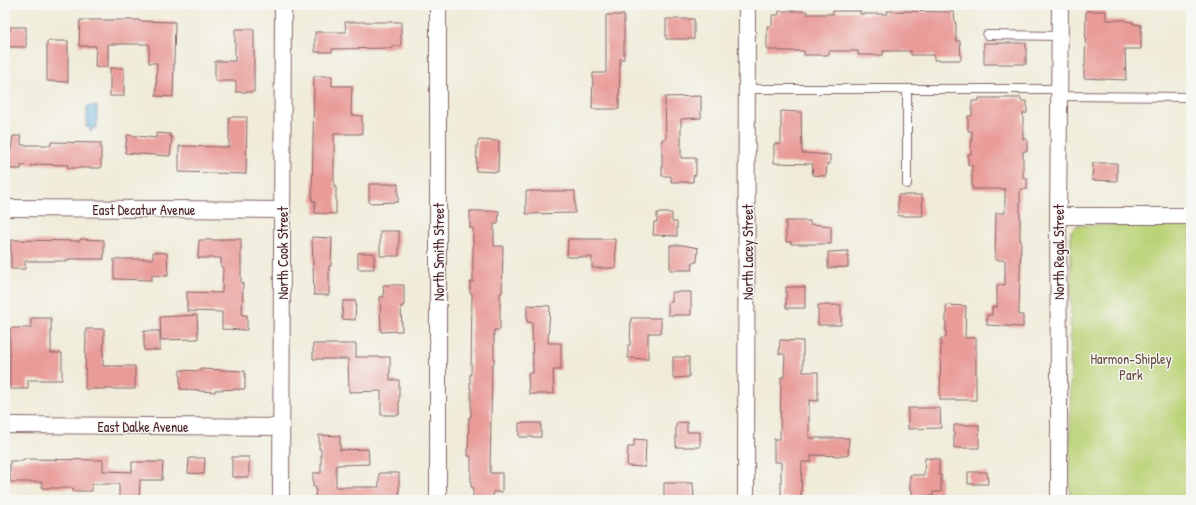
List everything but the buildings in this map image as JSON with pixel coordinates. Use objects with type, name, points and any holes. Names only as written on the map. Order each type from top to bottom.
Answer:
[{"type":"street","name":"North Cook Street","points":[[281,500],[283,5]]},
{"type":"street","name":"North Smith Street","points":[[438,5],[438,500]]},
{"type":"street","name":"North Lacey Street","points":[[746,500],[747,5]]},
{"type":"street","name":"North Regal Street","points":[[1059,500],[1060,372],[1058,216],[1060,5]]},
{"type":"street","name":"East Decatur Avenue","points":[[5,208],[282,210]]},
{"type":"street","points":[[1058,216],[1191,216]]},
{"type":"street","name":"East Dalke Avenue","points":[[5,425],[281,427]]},
{"type":"lane","points":[[987,35],[1060,36]]},
{"type":"lane","points":[[747,89],[907,89],[1191,97]]},
{"type":"lane","points":[[907,89],[907,184]]},
{"type":"green space","name":"Harmon-Shipley Park","points":[[1078,225],[1191,225],[1191,500],[1070,500],[1071,231]]},
{"type":"water","points":[[87,106],[97,106],[97,128],[93,128],[92,131],[90,131],[90,128],[86,127]]}]
